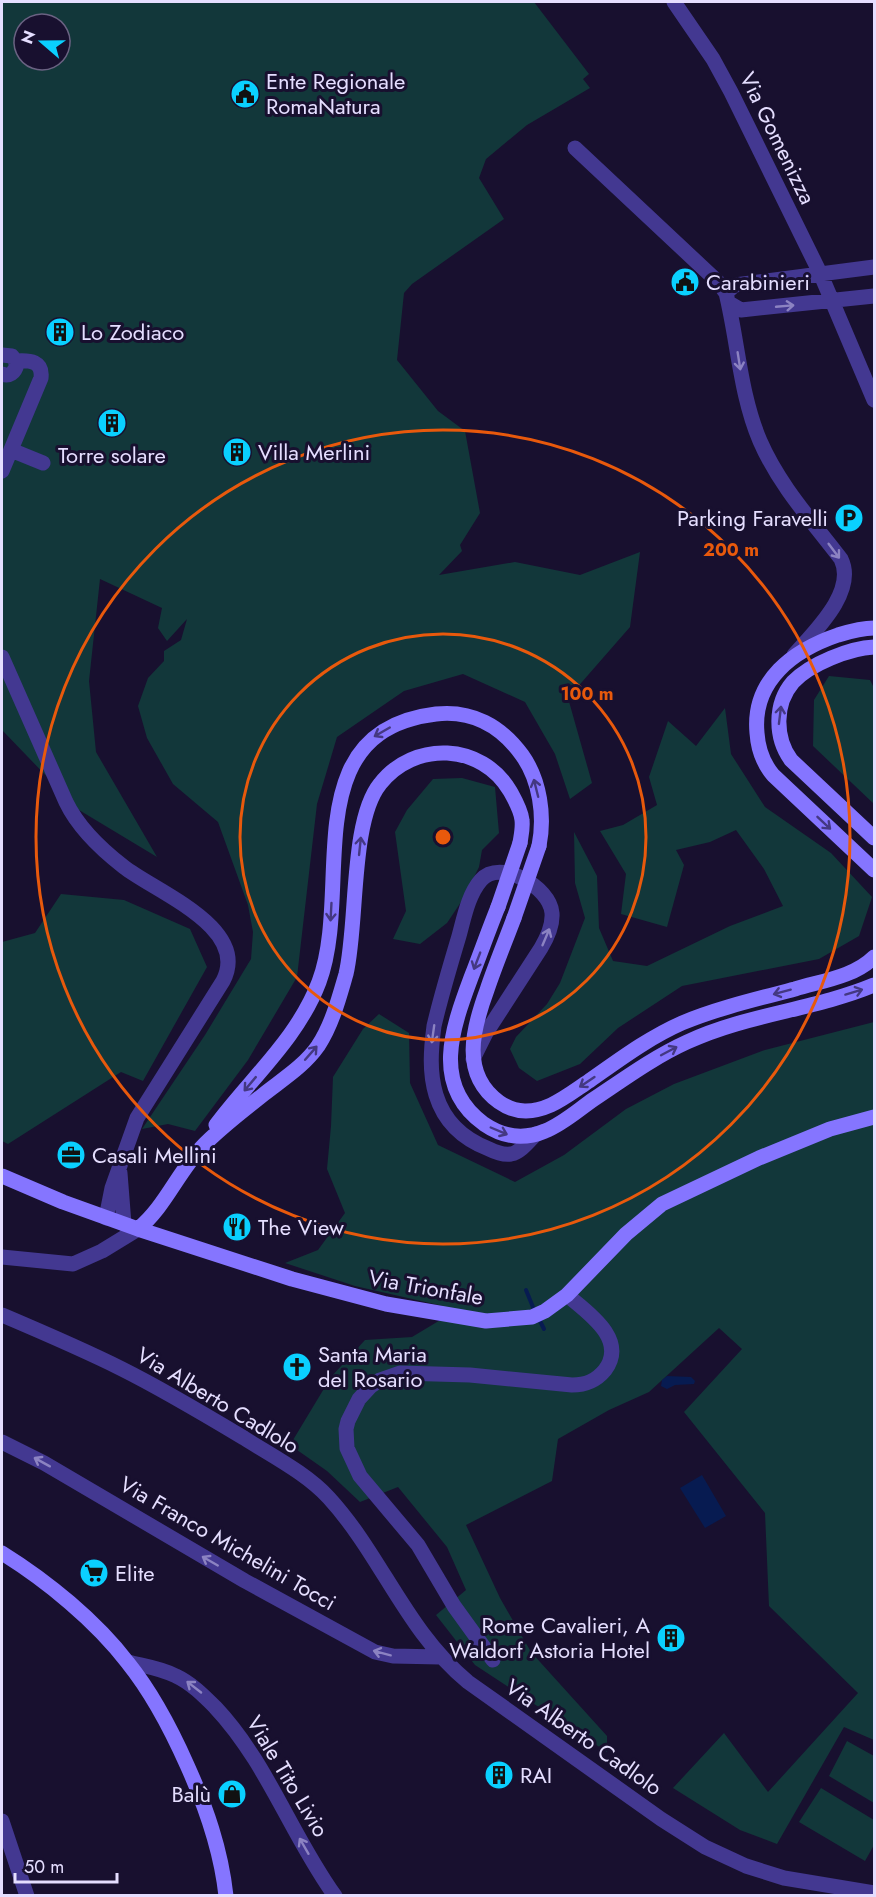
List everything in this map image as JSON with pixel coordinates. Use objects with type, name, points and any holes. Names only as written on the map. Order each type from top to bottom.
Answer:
[{"type":"main road","points":[[874,628],[855,630],[823,641],[792,657],[775,673],[765,687],[757,715],[757,731],[762,756],[769,771],[874,870]]},
{"type":"main road","points":[[874,647],[843,654],[817,665],[798,677],[788,689],[781,705],[779,722],[780,737],[786,753],[798,768],[874,838]]},
{"type":"main road","points":[[131,1227],[160,1205],[225,1113],[290,1035],[304,1013],[319,982],[328,948],[336,831],[344,787],[354,760],[368,742],[400,723],[431,714],[450,713],[466,714],[492,725],[518,749],[534,780],[541,810],[538,846],[477,1018],[473,1039],[473,1059],[479,1079],[499,1102],[519,1111],[538,1110],[565,1097],[644,1042],[683,1023],[729,1007],[842,976],[859,969],[874,957]]},
{"type":"main road","points":[[203,1145],[299,1066],[314,1051],[322,1038],[338,1000],[349,957],[366,812],[376,788],[388,775],[411,760],[432,753],[447,752],[472,758],[495,772],[511,794],[522,818],[520,843],[453,1029],[450,1053],[453,1080],[458,1095],[464,1105],[487,1125],[507,1135],[536,1134],[564,1121],[654,1059],[686,1042],[722,1028],[874,985]]},
{"type":"main road","name":"Via Trionfale","points":[[2,1176],[131,1227],[192,1245],[275,1274],[386,1304],[475,1320],[505,1320],[532,1317],[545,1311],[567,1295],[626,1234],[662,1204],[759,1158],[830,1129],[874,1117]]},
{"type":"main road","points":[[2,1553],[69,1603],[128,1662],[146,1688],[169,1726],[203,1802],[215,1835],[226,1896]]},
{"type":"street","name":"Via Gomenizza","points":[[674,2],[717,67],[821,275],[874,400]]},
{"type":"street","points":[[575,148],[718,282],[728,298],[741,310],[874,296]]},
{"type":"street","points":[[792,657],[836,603],[844,583],[844,568],[841,559],[779,478],[760,441],[744,388],[728,298],[735,285],[874,267]]},
{"type":"street","points":[[2,355],[9,354],[16,361],[34,362],[40,366],[42,373],[40,384],[2,471]]},
{"type":"street","points":[[2,374],[7,375],[14,372],[16,361]]},
{"type":"street","points":[[11,450],[43,463]]},
{"type":"street","points":[[2,657],[63,797],[75,818],[123,867],[203,919],[216,933],[229,958],[228,971],[223,981],[136,1118],[112,1188],[106,1218]]},
{"type":"street","points":[[473,1059],[490,1026],[541,948],[547,937],[552,918],[550,905],[540,891],[525,880],[503,873],[491,873],[482,878],[466,912],[434,1026],[432,1076],[436,1093],[446,1116],[459,1132],[474,1142],[498,1153],[512,1154],[521,1149],[536,1134]]},
{"type":"street","points":[[2,1257],[73,1264],[102,1251],[131,1227],[120,1168]]},
{"type":"street","points":[[493,1660],[454,1606],[418,1545],[360,1476],[347,1448],[346,1429],[354,1406],[365,1392],[380,1380],[400,1373],[470,1375],[572,1385],[583,1385],[592,1381],[608,1366],[612,1352],[610,1340],[605,1330],[591,1315],[567,1295]]},
{"type":"street","name":"Via Alberto Cadlolo","points":[[2,1315],[100,1358],[172,1395],[276,1458],[315,1485],[330,1499],[347,1521],[414,1624],[440,1657],[468,1682],[705,1847],[740,1864],[837,1892],[874,1893]]},
{"type":"street","name":"Via Franco Michelini Tocci","points":[[2,1442],[44,1462],[245,1581],[375,1652],[393,1656],[440,1657]]},
{"type":"street","name":"Viale Tito Livio","points":[[128,1662],[166,1671],[183,1679],[202,1694],[230,1723],[254,1757],[335,1896]]},
{"type":"street","points":[[2,1821],[27,1896]]},
{"type":"green space","points":[[2,2],[534,2],[589,74],[583,79],[590,88],[527,125],[486,159],[479,178],[504,219],[412,284],[404,293],[397,360],[438,411],[465,431],[480,513],[460,545],[462,551],[439,575],[515,562],[580,575],[640,552],[630,627],[568,698],[592,783],[570,799],[555,754],[525,702],[463,674],[404,691],[337,737],[317,804],[297,977],[248,1060],[195,1131],[168,1124],[142,1129],[205,1035],[251,959],[253,932],[248,905],[218,822],[173,784],[147,738],[138,706],[148,678],[164,661],[164,651],[181,640],[187,619],[167,641],[158,628],[162,608],[100,579],[89,681],[96,752],[157,857],[79,810],[2,730]]},
{"type":"green space","points":[[829,676],[870,680],[874,688],[874,804],[813,746],[814,700]]},
{"type":"green space","points":[[725,708],[731,754],[765,807],[831,853],[872,897],[859,936],[819,959],[682,986],[618,1028],[580,1064],[537,1081],[519,1068],[510,1049],[516,1037],[547,1004],[560,983],[585,918],[575,883],[574,832],[597,876],[599,928],[613,961],[647,966],[730,926],[783,906],[764,869],[736,830],[710,842],[676,850],[684,865],[667,927],[621,914],[626,874],[600,831],[623,825],[657,805],[649,777],[668,721],[696,746]]},
{"type":"green space","points":[[462,778],[495,787],[499,833],[482,850],[479,867],[463,899],[447,923],[420,944],[393,939],[406,911],[395,832],[407,810],[433,779]]},
{"type":"green space","points":[[61,894],[124,900],[190,929],[207,967],[143,1081],[121,1072],[8,1144],[2,1141],[2,942],[35,933]]},
{"type":"green space","points":[[379,1014],[409,1033],[410,1083],[438,1145],[515,1182],[564,1155],[626,1109],[674,1084],[765,1050],[874,1022],[874,1740],[844,1727],[777,1844],[740,1830],[673,1788],[724,1733],[768,1792],[858,1693],[769,1606],[765,1513],[684,1412],[742,1349],[719,1328],[649,1392],[609,1410],[558,1439],[552,1481],[466,1525],[500,1598],[531,1652],[607,1736],[607,1752],[475,1665],[436,1615],[466,1590],[447,1547],[398,1487],[360,1502],[327,1471],[290,1445],[331,1377],[365,1340],[412,1337],[447,1316],[443,1306],[355,1286],[285,1263],[318,1250],[345,1213],[327,1169],[333,1077],[363,1029]]},
{"type":"green space","points":[[847,1741],[874,1756],[874,1803],[829,1776]]},
{"type":"green space","points":[[821,1788],[874,1820],[874,1845],[865,1861],[799,1822]]},
{"type":"water","points":[[667,1376],[691,1377],[695,1381],[694,1384],[675,1385],[667,1389],[661,1386],[662,1380]]},
{"type":"water","points":[[702,1475],[726,1516],[705,1528],[680,1488]]},
{"type":"waterway","points":[[526,1290],[535,1312]]},
{"type":"waterway","points":[[539,1319],[544,1329]]},
{"type":"place","name":"Ente Regionale RomaNatura","points":[[245,94]]},
{"type":"place","name":"Carabinieri","points":[[685,282]]},
{"type":"place","name":"Lo Zodiaco","points":[[60,332]]},
{"type":"place","name":"Torre solare","points":[[112,423]]},
{"type":"place","name":"Villa Merlini","points":[[237,452]]},
{"type":"place","name":"Parking Faravelli","points":[[849,518]]},
{"type":"place","name":"Casali Mellini","points":[[71,1155]]},
{"type":"place","name":"The View","points":[[237,1227]]},
{"type":"place","name":"Santa Maria del Rosario","points":[[297,1367]]},
{"type":"place","name":"Elite","points":[[94,1573]]},
{"type":"place","name":"Rome Cavalieri, A Waldorf Astoria Hotel","points":[[671,1638]]},
{"type":"place","name":"RAI","points":[[499,1775]]},
{"type":"place","name":"Balù","points":[[232,1794]]}]
